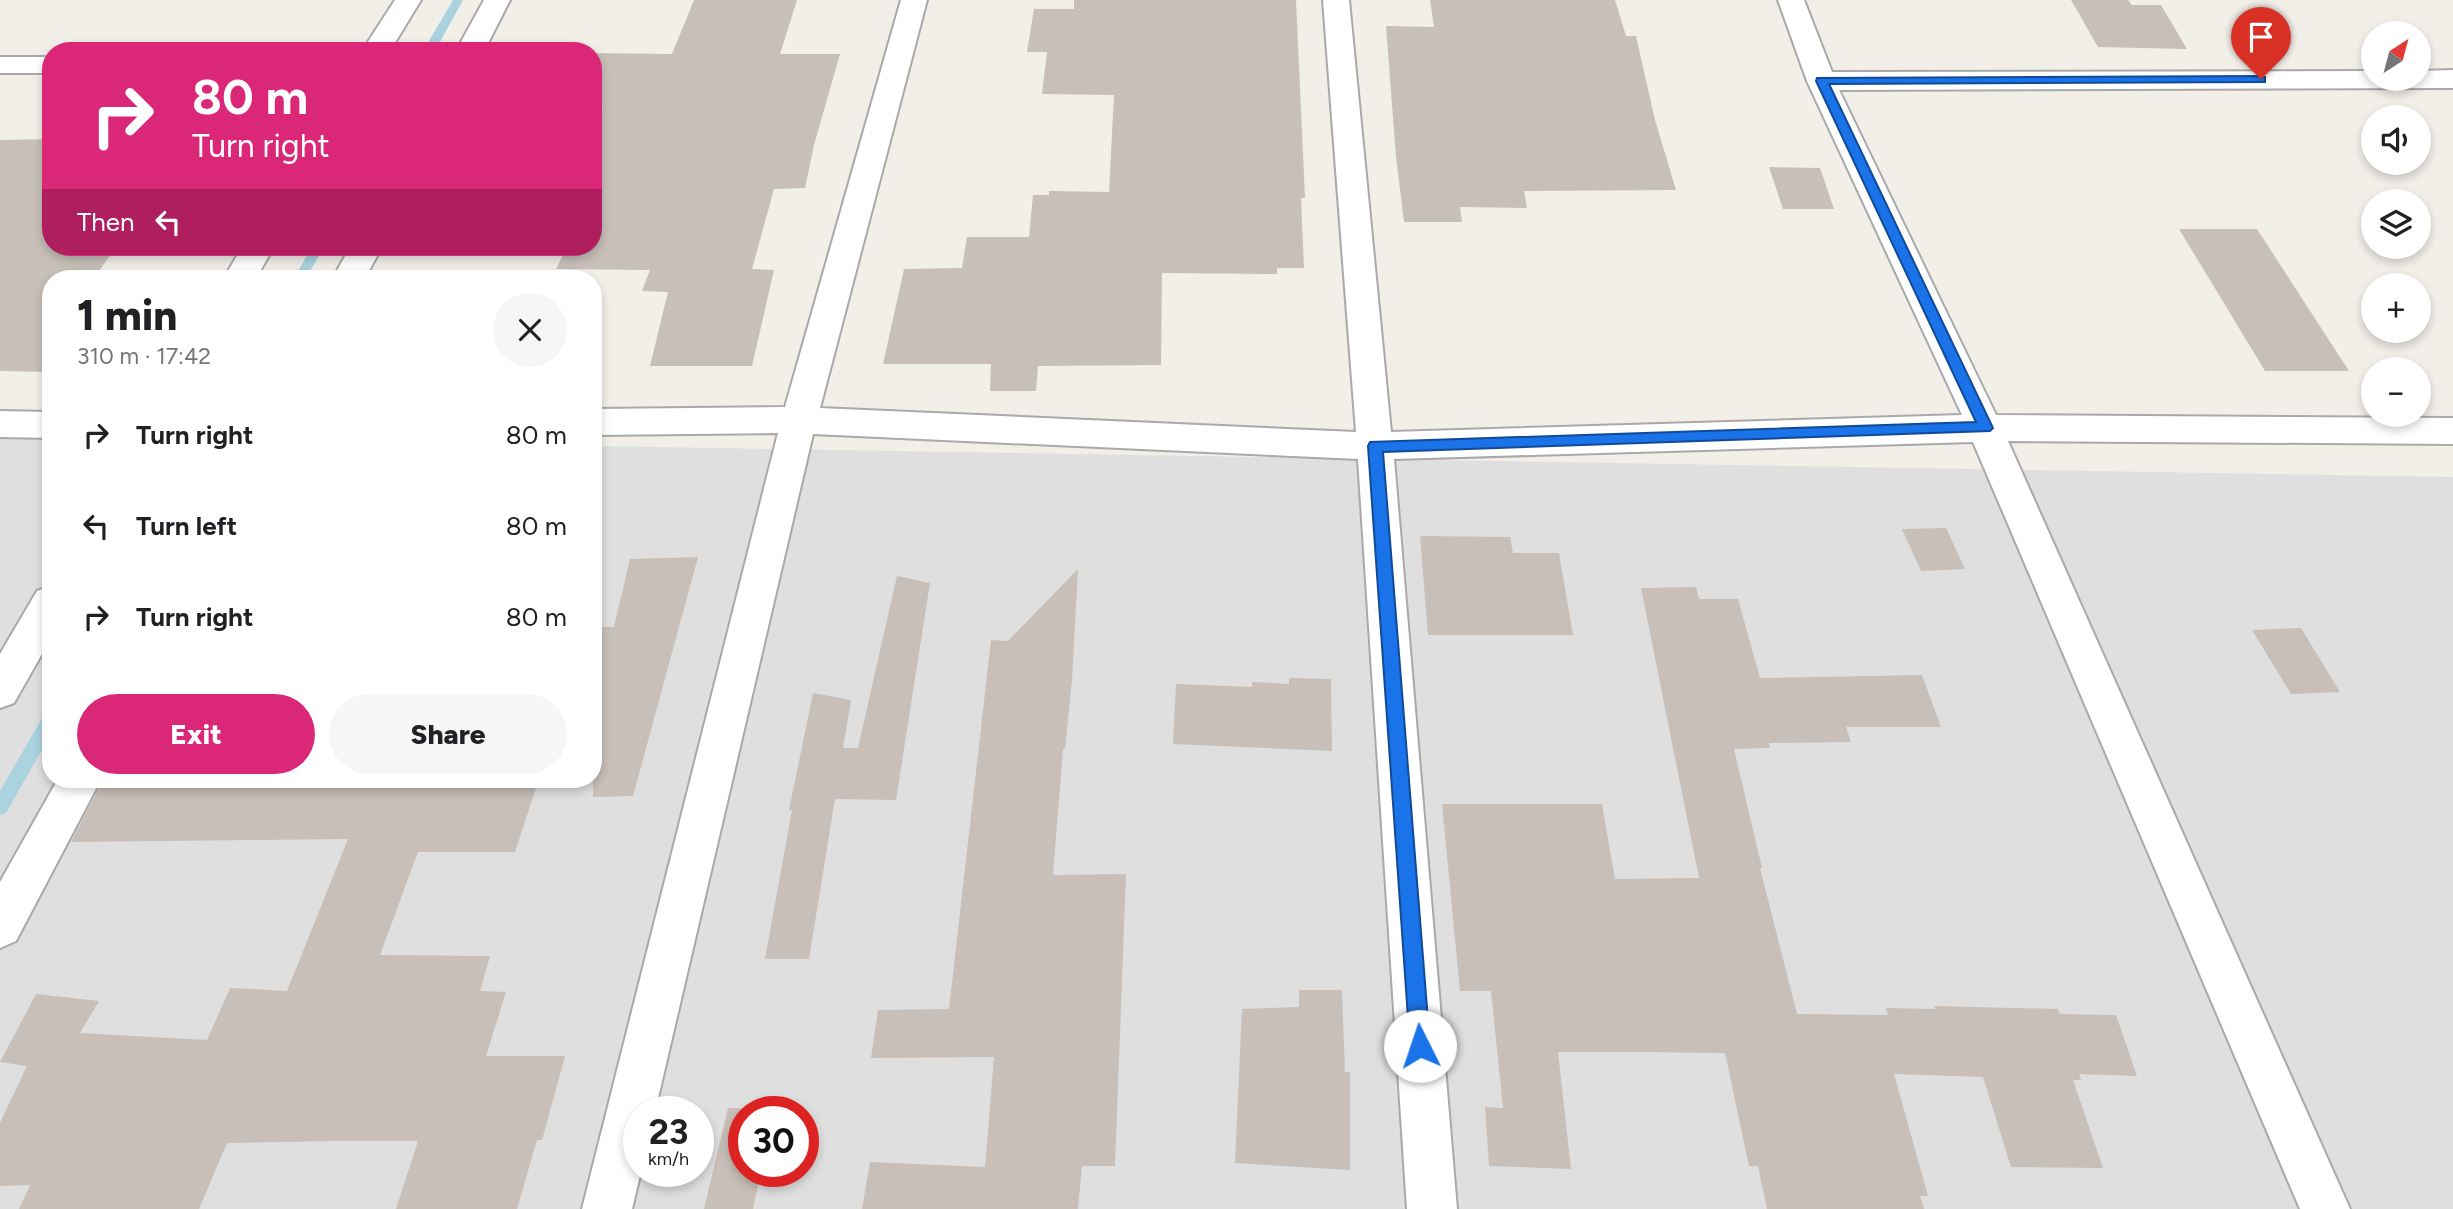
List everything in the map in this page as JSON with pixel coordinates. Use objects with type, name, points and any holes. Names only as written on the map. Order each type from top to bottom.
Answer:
[{"type":"street","points":[[382,42],[408,0]]},
{"type":"street","points":[[475,42],[497,0]]},
{"type":"street","points":[[607,1209],[799,420],[914,0]]},
{"type":"street","points":[[1336,0],[1375,446],[1432,1209]]},
{"type":"street","points":[[1791,0],[1821,81],[1985,428],[2325,1209]]},
{"type":"street","points":[[0,65],[42,65]]},
{"type":"street","points":[[1821,81],[2453,79]]},
{"type":"street","points":[[602,422],[799,420],[1375,446],[1985,428],[2453,431]]},
{"type":"street","points":[[0,424],[42,425]]},
{"type":"street","points":[[0,691],[42,618]]},
{"type":"street","points":[[0,926],[75,788]]},
{"type":"shaded area","points":[[0,436],[42,437],[42,788],[602,788],[602,446],[2453,477],[2453,1209],[0,1209]]},
{"type":"building","points":[[694,0],[797,0],[780,54],[840,54],[814,145],[805,188],[774,189],[752,269],[774,270],[752,366],[650,366],[668,292],[642,291],[650,270],[556,269],[562,256],[602,256],[602,53],[672,54]]},
{"type":"building","points":[[1074,0],[1296,0],[1305,198],[1301,198],[1304,268],[1277,268],[1277,274],[1162,273],[1161,365],[1038,366],[1036,391],[990,391],[991,364],[883,364],[904,269],[962,268],[967,237],[1029,237],[1033,195],[1049,195],[1049,191],[1109,192],[1114,95],[1042,94],[1047,52],[1027,52],[1034,9],[1074,9]]},
{"type":"building","points":[[1430,0],[1615,0],[1626,36],[1636,36],[1655,120],[1676,190],[1524,191],[1527,208],[1460,207],[1462,222],[1404,222],[1386,26],[1434,27]]},
{"type":"building","points":[[2071,0],[2128,0],[2132,5],[2161,5],[2187,49],[2098,47]]},
{"type":"building","points":[[42,139],[42,256],[110,256],[100,270],[42,270],[42,372],[0,371],[0,140]]},
{"type":"building","points":[[1769,167],[1820,168],[1834,209],[1783,209]]},
{"type":"building","points":[[2179,229],[2257,229],[2349,371],[2265,371]]},
{"type":"building","points":[[1946,528],[1965,569],[1921,571],[1902,529]]},
{"type":"building","points":[[1420,536],[1510,537],[1513,553],[1559,553],[1573,635],[1428,635]]},
{"type":"building","points":[[698,557],[633,796],[593,797],[593,788],[602,788],[602,627],[614,627],[630,559]]},
{"type":"building","points":[[1078,569],[1072,680],[1063,749],[1053,875],[1126,874],[1115,1166],[1082,1166],[1078,1209],[862,1209],[870,1162],[985,1167],[994,1057],[871,1058],[878,1010],[949,1009],[991,640],[1008,641]]},
{"type":"building","points":[[897,576],[930,583],[896,800],[835,799],[809,959],[765,959],[792,810],[789,810],[813,693],[851,700],[843,748],[858,748]]},
{"type":"building","points":[[1696,587],[1699,599],[1738,599],[1760,678],[1922,675],[1941,727],[1846,727],[1851,742],[1769,743],[1770,748],[1734,749],[1760,868],[1797,1014],[1888,1015],[1886,1008],[1935,1009],[1934,1006],[2058,1009],[2060,1014],[2116,1015],[2137,1076],[2079,1074],[2081,1080],[2073,1080],[2103,1168],[2011,1167],[1983,1077],[1894,1074],[1928,1196],[1920,1196],[1924,1209],[1767,1209],[1758,1166],[1749,1166],[1725,1053],[1641,1052],[1558,1052],[1571,1169],[1489,1166],[1485,1107],[1503,1108],[1491,991],[1460,991],[1442,804],[1602,804],[1615,879],[1699,878],[1641,588]]},
{"type":"building","points":[[2301,628],[2340,692],[2291,694],[2252,630]]},
{"type":"building","points":[[1289,678],[1331,679],[1332,751],[1173,744],[1176,684],[1252,687],[1252,682],[1289,684]]},
{"type":"building","points":[[99,788],[536,788],[515,852],[418,852],[380,955],[490,956],[480,991],[506,992],[486,1056],[565,1056],[542,1140],[537,1140],[517,1209],[396,1209],[418,1141],[335,1141],[227,1143],[199,1209],[19,1209],[30,1185],[0,1186],[0,1123],[27,1066],[0,1062],[36,994],[99,1001],[80,1033],[207,1040],[230,988],[287,991],[348,839],[71,842]]},
{"type":"building","points":[[1299,990],[1342,990],[1345,1072],[1350,1072],[1350,1170],[1235,1163],[1242,1009],[1299,1007]]},
{"type":"building","points":[[728,1108],[728,1187],[758,1187],[753,1209],[704,1209],[709,1187],[714,1187],[714,1167]]},
{"type":"waterway","points":[[434,42],[458,0]]},
{"type":"waterway","points":[[305,270],[313,256]]},
{"type":"waterway","points":[[0,807],[42,734]]},
{"type":"route","points":[[1420,1046],[1375,446],[1985,428],[1821,81],[2261,79]]}]
